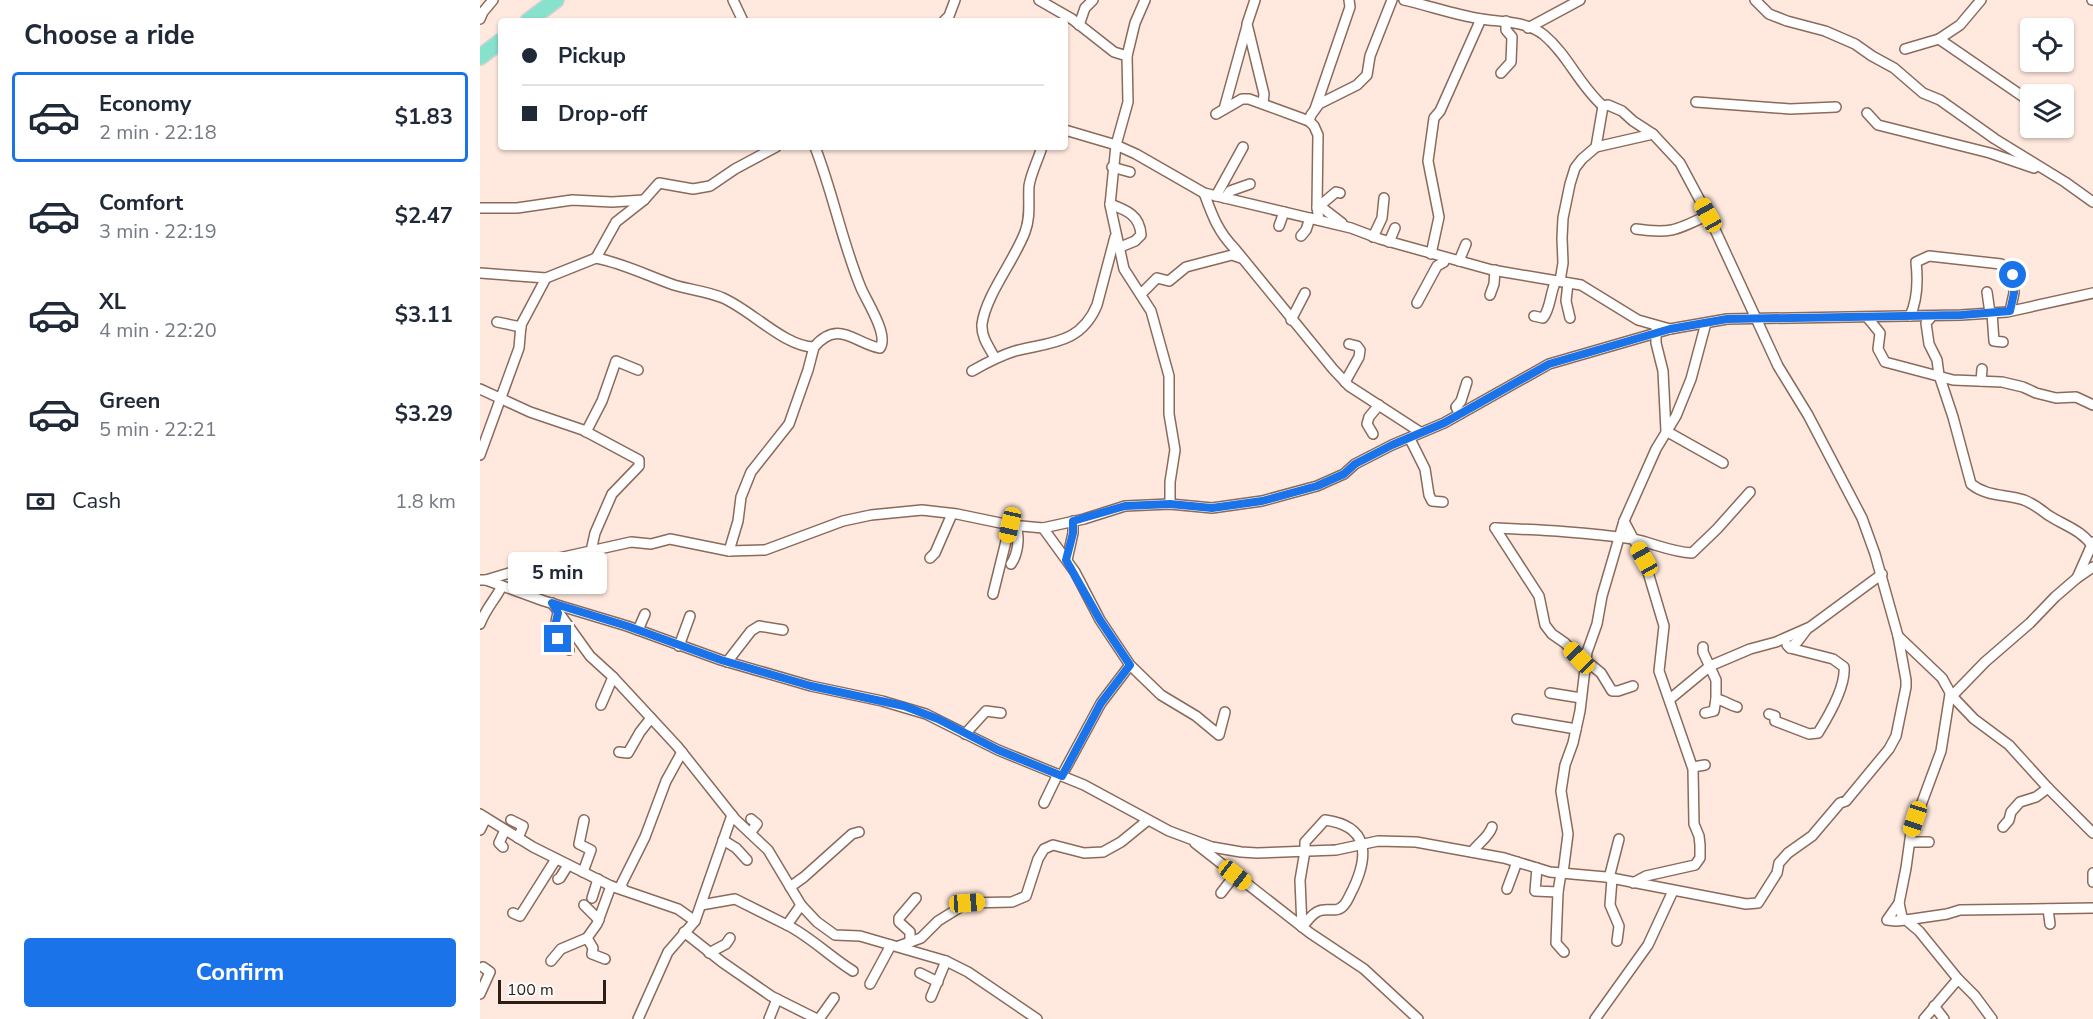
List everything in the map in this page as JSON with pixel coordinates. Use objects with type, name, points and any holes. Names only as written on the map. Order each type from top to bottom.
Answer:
[{"type":"highway","points":[[532,18],[556,0]]},
{"type":"highway","points":[[482,51],[498,43]]},
{"type":"street","points":[[480,19],[493,0]]},
{"type":"street","points":[[733,0],[742,18]]},
{"type":"street","points":[[947,18],[955,0]]},
{"type":"street","points":[[1040,0],[1079,25],[1114,52],[1127,56]]},
{"type":"street","points":[[1079,25],[1085,8],[1092,0]]},
{"type":"street","points":[[1145,0],[1135,23],[1127,56],[1128,102],[1112,167],[1113,183],[1110,204],[1115,237],[1124,269],[1151,311],[1169,376],[1169,414],[1175,450],[1170,482],[1170,504]]},
{"type":"street","points":[[1242,99],[1220,112],[1228,94],[1255,0]]},
{"type":"street","points":[[1309,121],[1350,7],[1349,0]]},
{"type":"street","points":[[1315,109],[1319,104],[1358,85],[1367,75],[1370,56],[1392,0]]},
{"type":"street","points":[[483,580],[638,630],[727,662],[811,686],[904,706],[926,714],[998,750],[1084,785],[1169,831],[1212,847],[1241,852],[1305,851],[1336,850],[1378,841],[1416,842],[1472,852],[1562,873],[1610,878],[1746,904],[1758,903],[1777,873],[1779,863],[1816,831],[1840,803],[1846,801],[1889,749],[1896,736],[1906,680],[1898,636],[1882,574],[1862,518],[1808,415],[1778,366],[1708,215],[1680,163],[1653,134],[1633,122],[1622,111],[1608,105],[1604,106],[1592,96],[1562,53],[1542,33],[1506,21],[1481,19],[1404,0]]},
{"type":"street","points":[[1528,28],[1580,0]]},
{"type":"street","points":[[1755,0],[1768,14],[1825,31],[1855,44],[1894,68],[1923,93],[1940,100],[1995,139],[2093,202]]},
{"type":"street","points":[[1905,49],[1939,39],[1960,26],[1981,0]]},
{"type":"street","points":[[1431,254],[1439,217],[1428,161],[1434,118],[1440,111],[1481,19]]},
{"type":"street","points":[[1501,73],[1511,62],[1512,37],[1506,30],[1506,21]]},
{"type":"street","points":[[1247,24],[1264,94],[1263,104]]},
{"type":"street","points":[[1939,39],[2020,95]]},
{"type":"street","points":[[1228,94],[1249,99],[1309,121],[1314,126],[1318,135],[1319,207],[1315,219],[1301,236]]},
{"type":"street","points":[[1696,102],[1790,109],[1836,107]]},
{"type":"street","points":[[1596,147],[1604,106]]},
{"type":"street","points":[[1868,113],[1878,125],[1990,153],[2055,176]]},
{"type":"street","points":[[1068,131],[1116,145],[1136,154],[1204,193],[1345,226],[1444,260],[1581,285],[1656,329]]},
{"type":"street","points":[[1570,318],[1562,282],[1562,238],[1563,218],[1575,168],[1596,147],[1653,134]]},
{"type":"street","points":[[1221,197],[1243,147]]},
{"type":"street","points":[[480,273],[546,278],[596,258],[616,222],[644,200],[659,183],[693,189],[710,186],[735,169],[770,150]]},
{"type":"street","points":[[729,551],[738,521],[741,497],[751,472],[789,424],[814,347],[819,341],[832,334],[855,337],[878,347],[881,347],[883,341],[877,320],[861,290],[843,239],[816,150]]},
{"type":"street","points":[[995,358],[983,338],[982,323],[987,307],[1026,230],[1030,214],[1029,187],[1041,150]]},
{"type":"street","points":[[1112,167],[1130,172]]},
{"type":"street","points":[[1221,197],[1250,184]]},
{"type":"street","points":[[1319,207],[1336,192],[1340,193]]},
{"type":"street","points":[[1204,193],[1214,223],[1223,237],[1291,320],[1346,382],[1420,432]]},
{"type":"street","points":[[1373,237],[1382,218],[1384,198]]},
{"type":"street","points":[[480,208],[517,208],[572,200],[612,202],[644,200]]},
{"type":"street","points":[[1110,204],[1135,216],[1141,227],[1141,235],[1135,242],[1118,248]]},
{"type":"street","points":[[1319,207],[1345,226]]},
{"type":"street","points":[[1279,226],[1284,212]]},
{"type":"street","points":[[1636,229],[1670,232],[1708,215]]},
{"type":"street","points":[[1389,242],[1395,228]]},
{"type":"street","points":[[972,371],[995,358],[1054,342],[1077,333],[1097,305],[1115,237]]},
{"type":"street","points":[[1458,261],[1466,244]]},
{"type":"street","points":[[1140,294],[1157,278],[1169,280],[1186,267],[1232,255],[1241,258]]},
{"type":"street","points":[[1910,316],[1915,306],[1916,262],[1929,256],[2001,264],[2013,275],[2014,293],[2010,311]]},
{"type":"street","points":[[596,258],[675,285],[722,298],[747,311],[792,342],[814,347]]},
{"type":"street","points":[[1444,260],[1443,266],[1447,273]]},
{"type":"street","points":[[1417,303],[1437,266],[1444,260]]},
{"type":"street","points":[[1490,295],[1495,270]]},
{"type":"street","points":[[480,455],[519,348],[521,327],[527,311],[546,278]]},
{"type":"street","points":[[1534,316],[1543,318],[1547,313],[1551,290],[1562,282]]},
{"type":"street","points":[[1987,292],[1994,341],[2003,342]]},
{"type":"street","points":[[1291,320],[1305,293]]},
{"type":"street","points":[[483,580],[559,558],[631,542],[651,544],[670,539],[729,551],[765,550],[843,521],[871,515],[922,510],[1013,526],[1043,528],[1125,506],[1170,504],[1212,508],[1291,494],[1344,474],[1355,464],[1392,445],[1410,439],[1420,432],[1444,423],[1549,364],[1656,329],[1670,329],[1727,319],[1991,313],[2093,293]]},
{"type":"street","points":[[1932,316],[1926,323],[1929,344],[1937,360],[1939,375],[1971,484],[1978,490],[2022,499],[2036,505],[2048,515],[2087,538],[2093,545],[2077,578]]},
{"type":"street","points":[[1867,317],[1880,333],[1878,349],[1885,362],[1953,380],[2002,382],[2056,398],[2076,397],[2093,405]]},
{"type":"street","points":[[497,322],[521,327]]},
{"type":"street","points":[[1564,952],[1556,943],[1558,892],[1568,834],[1561,791],[1565,765],[1576,729],[1585,663],[1624,521],[1666,431],[1676,416],[1691,379],[1706,323]]},
{"type":"street","points":[[1656,329],[1663,371],[1666,431]]},
{"type":"street","points":[[1346,382],[1359,357],[1360,350],[1357,346],[1348,344]]},
{"type":"street","points":[[586,432],[602,401],[616,361],[638,370]]},
{"type":"street","points":[[1981,381],[1982,369]]},
{"type":"street","points":[[1460,414],[1456,407],[1461,401],[1467,382]]},
{"type":"street","points":[[480,388],[501,399],[586,432],[639,460],[640,463],[635,471],[612,494],[595,533],[591,550]]},
{"type":"street","points":[[1373,434],[1367,424],[1369,417],[1379,405]]},
{"type":"street","points":[[1666,431],[1723,463]]},
{"type":"street","points":[[1410,439],[1425,469],[1431,501],[1443,502]]},
{"type":"street","points":[[1633,686],[1612,691],[1601,673],[1585,663],[1552,634],[1545,625],[1539,596],[1495,528],[1599,534],[1634,539],[1675,552],[1692,553],[1750,492]]},
{"type":"street","points":[[930,558],[935,553],[952,514]]},
{"type":"street","points":[[1066,560],[1073,533],[1073,521]]},
{"type":"street","points":[[1624,521],[1644,559],[1662,616],[1664,627],[1659,671],[1693,767],[1694,824],[1699,836],[1700,858],[1690,867],[1646,876],[1633,883]]},
{"type":"street","points":[[1011,564],[1017,548],[1018,533],[1013,526]]},
{"type":"street","points":[[993,594],[1013,526]]},
{"type":"street","points":[[1043,528],[1066,560],[1100,620],[1130,665],[1161,695],[1196,716],[1219,735],[1226,712]]},
{"type":"street","points":[[1988,1017],[1975,996],[1919,931],[1902,917],[1899,903],[1915,819],[1941,751],[1951,695],[2055,597],[2093,567]]},
{"type":"street","points":[[1670,699],[1710,666],[1807,629],[1824,619],[1882,574]]},
{"type":"street","points":[[480,624],[486,608],[498,594],[502,585]]},
{"type":"street","points":[[552,603],[590,656],[613,677],[682,752],[732,816],[768,850],[801,905],[817,922],[835,935],[860,936],[946,961],[968,972],[1036,1019]]},
{"type":"street","points":[[558,613],[555,626],[558,639],[569,650]]},
{"type":"street","points":[[638,630],[645,614]]},
{"type":"street","points":[[679,646],[690,616]]},
{"type":"street","points":[[727,662],[751,631],[759,627],[783,630]]},
{"type":"street","points":[[1790,648],[1807,629]]},
{"type":"street","points":[[1898,636],[1942,678],[1951,695],[1974,719],[2009,745],[2093,833]]},
{"type":"street","points":[[1769,714],[1775,716],[1775,721],[1809,734],[1818,733],[1845,675],[1844,667],[1833,659],[1790,648],[1780,640]]},
{"type":"street","points":[[1703,647],[1703,652],[1716,680],[1714,711],[1705,713]]},
{"type":"street","points":[[1044,803],[1101,703],[1130,665]]},
{"type":"street","points":[[601,705],[613,677]]},
{"type":"street","points":[[1551,693],[1581,698]]},
{"type":"street","points":[[1716,699],[1721,699],[1729,706],[1737,707]]},
{"type":"street","points":[[965,734],[986,711],[1001,713]]},
{"type":"street","points":[[619,752],[628,753],[651,718]]},
{"type":"street","points":[[1517,719],[1576,729]]},
{"type":"street","points":[[624,890],[621,885],[645,837],[666,781],[682,752]]},
{"type":"street","points":[[1693,767],[1705,765]]},
{"type":"street","points":[[2003,827],[2009,820],[2011,812],[2020,802],[2036,797],[2048,788]]},
{"type":"street","points":[[480,830],[483,816],[568,865],[611,886],[678,909],[695,921]]},
{"type":"street","points":[[638,1019],[668,952],[695,921],[732,816]]},
{"type":"street","points":[[750,833],[757,824],[751,819]]},
{"type":"street","points":[[511,820],[523,826],[518,838]]},
{"type":"street","points":[[583,872],[591,850],[579,844],[584,820]]},
{"type":"street","points":[[870,984],[895,946],[921,938],[938,921],[967,903],[1012,902],[1026,896],[1038,859],[1044,849],[1053,845],[1084,853],[1103,852],[1121,842],[1148,820]]},
{"type":"street","points":[[1325,820],[1339,822],[1356,834],[1362,845],[1364,851],[1361,873],[1344,907],[1336,911],[1320,910],[1302,927],[1300,880],[1305,842],[1325,820]]},
{"type":"street","points":[[1472,852],[1492,827]]},
{"type":"street","points":[[503,847],[500,843],[505,830]]},
{"type":"street","points":[[790,887],[852,834],[859,832]]},
{"type":"street","points":[[1188,838],[1302,927],[1364,969],[1418,1019]]},
{"type":"street","points":[[1617,941],[1619,926],[1610,905],[1610,878],[1619,839]]},
{"type":"street","points":[[723,840],[747,860]]},
{"type":"street","points":[[1910,842],[1929,842]]},
{"type":"street","points":[[513,913],[520,916],[556,859]]},
{"type":"street","points":[[1507,889],[1517,862]]},
{"type":"street","points":[[558,879],[561,878],[568,865]]},
{"type":"street","points":[[1538,868],[1535,891],[1558,892]]},
{"type":"street","points":[[2093,873],[2093,882]]},
{"type":"street","points":[[1221,893],[1235,875]]},
{"type":"street","points":[[592,898],[598,879]]},
{"type":"street","points":[[551,961],[561,949],[587,938],[593,932],[611,886]]},
{"type":"street","points":[[1595,1019],[1648,945],[1673,891]]},
{"type":"street","points":[[910,942],[910,932],[899,922],[899,918],[916,898]]},
{"type":"street","points":[[701,905],[735,899],[801,932],[853,971]]},
{"type":"street","points":[[1899,903],[1887,920],[1906,920],[1960,910],[2093,908]]},
{"type":"street","points":[[584,905],[599,920]]},
{"type":"street","points":[[787,925],[801,905]]},
{"type":"street","points":[[2048,909],[2050,924]]},
{"type":"street","points":[[684,932],[709,953],[777,999],[818,1019],[834,998]]},
{"type":"street","points":[[587,938],[593,948],[592,954],[605,959]]},
{"type":"street","points":[[709,953],[726,944],[730,938]]},
{"type":"street","points":[[931,997],[946,961]]},
{"type":"street","points":[[480,994],[490,972],[483,967]]},
{"type":"street","points":[[920,973],[938,982]]},
{"type":"street","points":[[1924,1019],[1958,979]]},
{"type":"street","points":[[769,1019],[777,999]]},
{"type":"street","points":[[1934,1006],[1944,1019]]},
{"type":"route","points":[[558,639],[555,626],[558,613],[552,603],[627,626],[721,660],[811,686],[904,706],[938,719],[998,750],[1062,776],[1101,703],[1130,665],[1100,620],[1075,572],[1066,560],[1073,533],[1073,521],[1125,506],[1170,504],[1212,508],[1262,501],[1317,486],[1344,474],[1355,464],[1392,445],[1444,423],[1549,364],[1670,329],[1727,319],[1961,315],[2010,311],[2014,293],[2013,275]]}]
